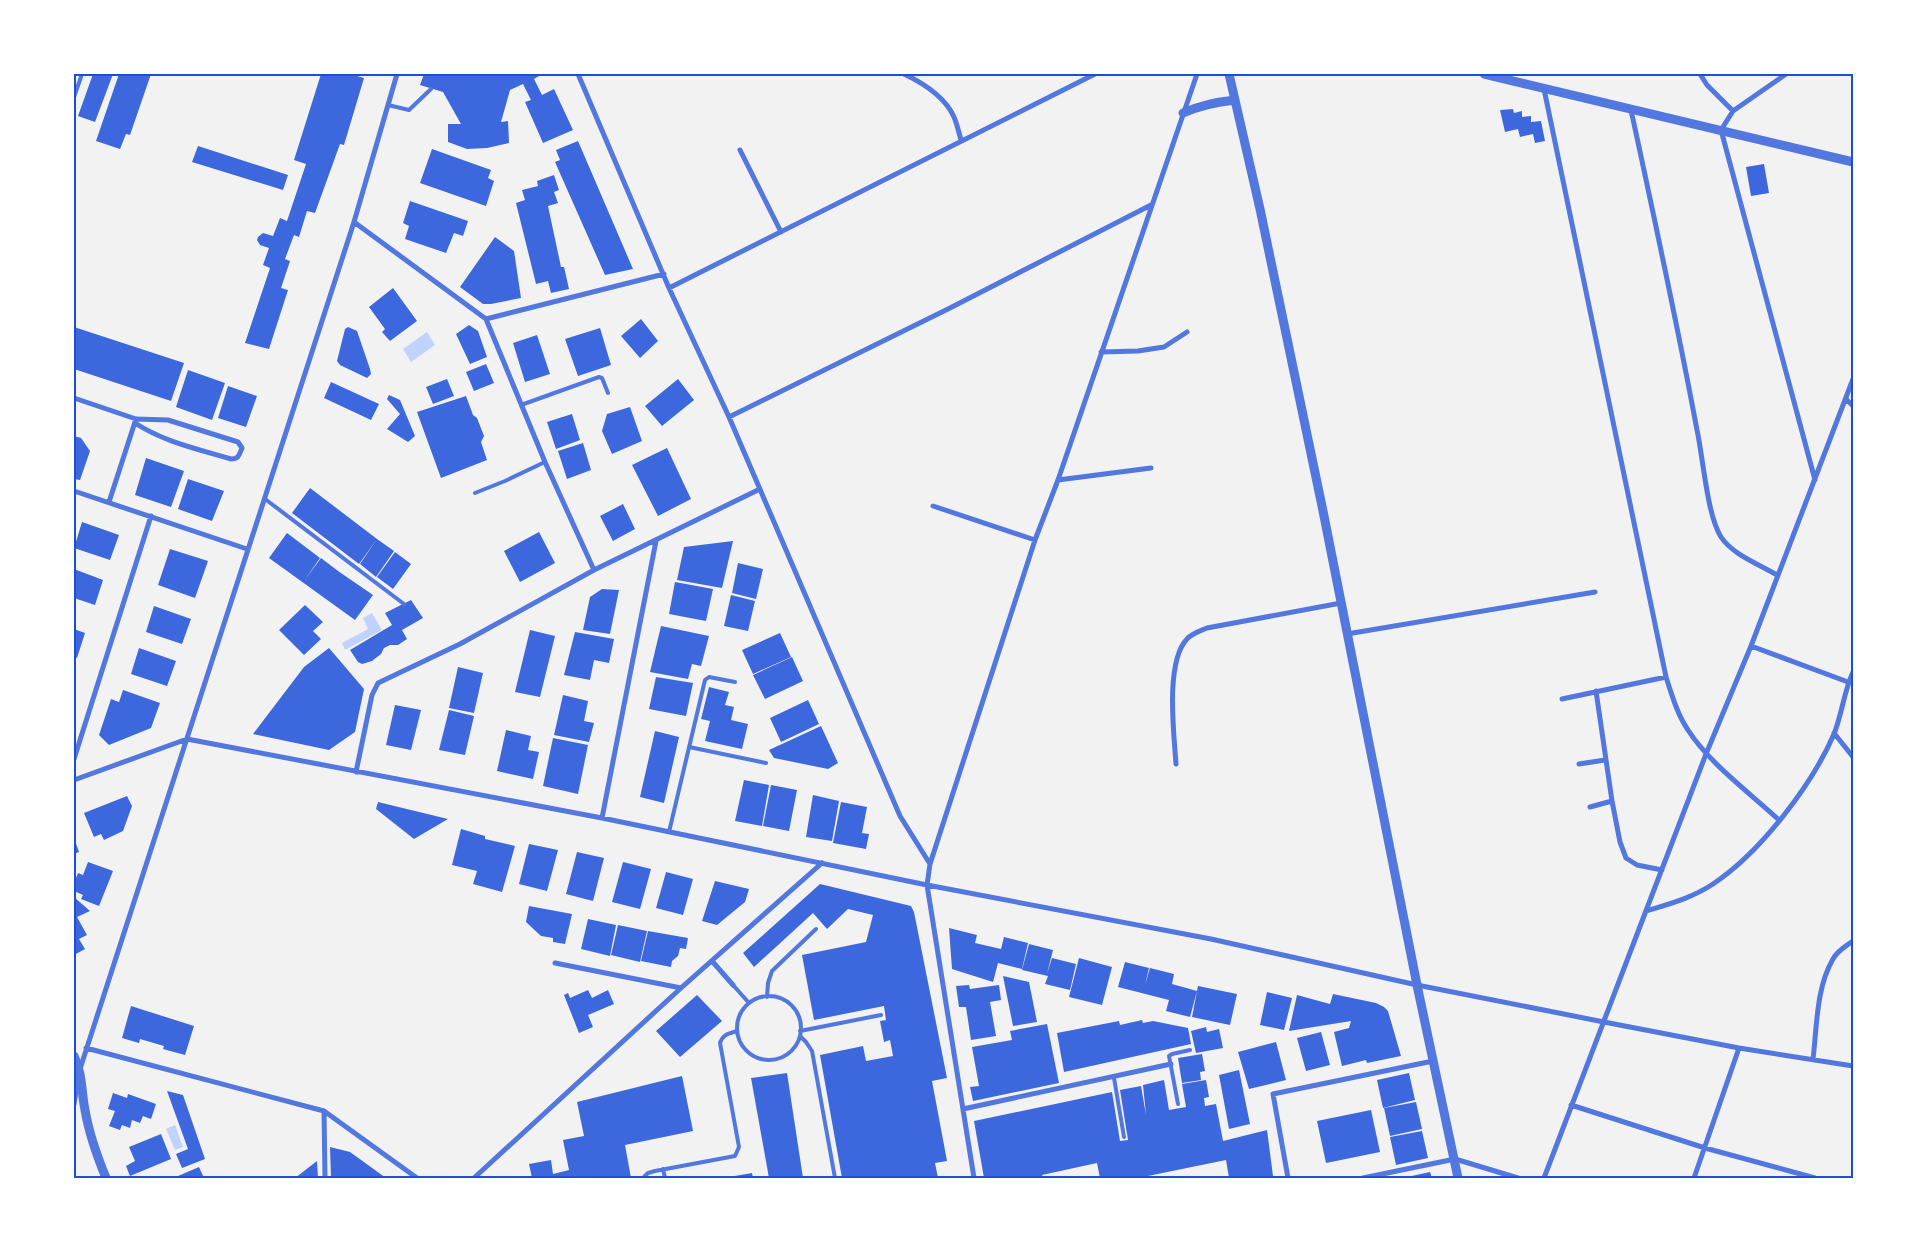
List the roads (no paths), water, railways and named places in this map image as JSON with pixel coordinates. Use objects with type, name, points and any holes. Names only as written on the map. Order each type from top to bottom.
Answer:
[{"type":"street","points":[[74,1104],[86,1048],[354,222],[397,74]]},
{"type":"street","points":[[578,74],[670,288],[729,416],[900,816],[930,864]]},
{"type":"street","points":[[904,74],[919,81],[942,100],[954,117],[961,140]]},
{"type":"street","points":[[670,288],[1095,74]]},
{"type":"street","points":[[974,1178],[926,885],[930,864],[1035,540],[1058,480],[1100,352],[1197,74]]},
{"type":"street","points":[[1229,74],[1260,209],[1342,603],[1417,985],[1458,1178]]},
{"type":"street","points":[[1232,83],[1237,74]]},
{"type":"street","points":[[1484,74],[1853,162]]},
{"type":"street","points":[[1700,74],[1707,85],[1733,111]]},
{"type":"street","points":[[1786,74],[1733,111],[1721,130],[1815,480]]},
{"type":"street","points":[[1544,89],[1666,676],[1684,724],[1706,754],[1779,820]]},
{"type":"street","points":[[1183,113],[1216,101],[1235,100]]},
{"type":"street","points":[[1631,110],[1696,421],[1708,494],[1716,523],[1720,535],[1734,550],[1778,575]]},
{"type":"street","points":[[740,150],[781,232]]},
{"type":"street","points":[[729,416],[950,308],[1151,205]]},
{"type":"street","points":[[354,222],[486,319],[545,462],[594,570]]},
{"type":"street","points":[[486,319],[664,274]]},
{"type":"street","points":[[1100,352],[1138,350],[1164,346],[1187,332]]},
{"type":"street","points":[[1544,1178],[1706,754],[1751,646],[1853,379]]},
{"type":"street","points":[[74,398],[136,421],[150,432],[164,439],[231,459],[239,457],[242,448],[238,442],[168,420],[136,421]]},
{"type":"street","points":[[1846,399],[1853,406]]},
{"type":"street","points":[[109,502],[136,421]]},
{"type":"street","points":[[1058,480],[1151,468]]},
{"type":"street","points":[[356,772],[372,695],[378,683],[460,644],[594,570],[760,489]]},
{"type":"street","points":[[74,491],[247,549]]},
{"type":"street","points":[[933,506],[1035,540]]},
{"type":"street","points":[[74,759],[151,516]]},
{"type":"street","points":[[602,818],[656,541]]},
{"type":"street","points":[[1347,634],[1595,592]]},
{"type":"street","points":[[1176,764],[1173,729],[1174,668],[1180,648],[1186,639],[1193,633],[1207,628],[1342,603]]},
{"type":"street","points":[[1751,646],[1848,682]]},
{"type":"street","points":[[1646,911],[1690,896],[1713,884],[1749,853],[1779,820],[1804,788],[1824,754],[1834,733],[1848,682],[1853,672]]},
{"type":"street","points":[[1562,699],[1666,676]]},
{"type":"street","points":[[1596,691],[1605,760],[1620,842],[1626,858],[1637,865],[1662,870]]},
{"type":"street","points":[[1834,733],[1853,757]]},
{"type":"street","points":[[74,780],[187,739],[602,818],[926,885],[1211,939],[1417,985],[1604,1022],[1739,1048],[1853,1066]]},
{"type":"street","points":[[1579,764],[1605,760]]},
{"type":"street","points":[[1590,807],[1612,801]]},
{"type":"street","points":[[474,1178],[681,988],[822,863]]},
{"type":"street","points":[[1813,1059],[1820,1002],[1827,970],[1834,958],[1853,941]]},
{"type":"street","points":[[712,961],[733,985]]},
{"type":"street","points":[[556,963],[681,988]]},
{"type":"street","points":[[86,1048],[324,1110],[417,1178]]},
{"type":"street","points":[[1694,1178],[1739,1048]]},
{"type":"street","points":[[74,1056],[80,1070],[85,1110],[92,1139],[106,1178]]},
{"type":"street","points":[[1288,1178],[1273,1094],[1433,1061]]},
{"type":"street","points":[[963,1109],[1114,1078],[1171,1064]]},
{"type":"street","points":[[1571,1105],[1705,1148],[1815,1178]]},
{"type":"street","points":[[324,1110],[325,1178]]},
{"type":"street","points":[[1363,1178],[1455,1159],[1518,1178]]},
{"type":"lane","points":[[74,97],[82,74]]},
{"type":"lane","points":[[388,105],[409,110],[430,89]]},
{"type":"lane","points":[[521,405],[599,377],[602,378],[608,393]]},
{"type":"lane","points":[[476,492],[545,462]]},
{"type":"lane","points":[[264,500],[404,604]]},
{"type":"lane","points":[[669,832],[705,680],[709,676],[735,682]]},
{"type":"lane","points":[[689,747],[766,763]]},
{"type":"lane","points":[[768,996],[768,983],[772,971],[816,929]]},
{"type":"lane","points":[[733,985],[749,1003]]},
{"type":"lane","points":[[768,996],[784,1000],[792,1006],[798,1015],[800,1036],[796,1046],[788,1054],[779,1059],[768,1060],[758,1059],[749,1054],[742,1046],[737,1031],[740,1015],[749,1003],[768,996]]},
{"type":"lane","points":[[800,1031],[881,1015]]},
{"type":"lane","points":[[643,1178],[648,1173],[735,1156],[738,1152],[739,1147],[720,1043],[722,1037],[726,1034],[737,1031]]},
{"type":"lane","points":[[800,1036],[812,1051],[835,1178]]},
{"type":"lane","points":[[1178,1104],[1169,1056],[1190,1050]]},
{"type":"lane","points":[[1114,1078],[1124,1137]]},
{"type":"lane","points":[[663,1169],[665,1178]]},
{"type":"water","points":[[427,332],[435,345],[411,362],[403,349]]},
{"type":"water","points":[[372,613],[382,630],[345,650],[342,643],[368,629],[363,618]]},
{"type":"water","points":[[175,1125],[183,1147],[175,1150],[166,1129]]}]
